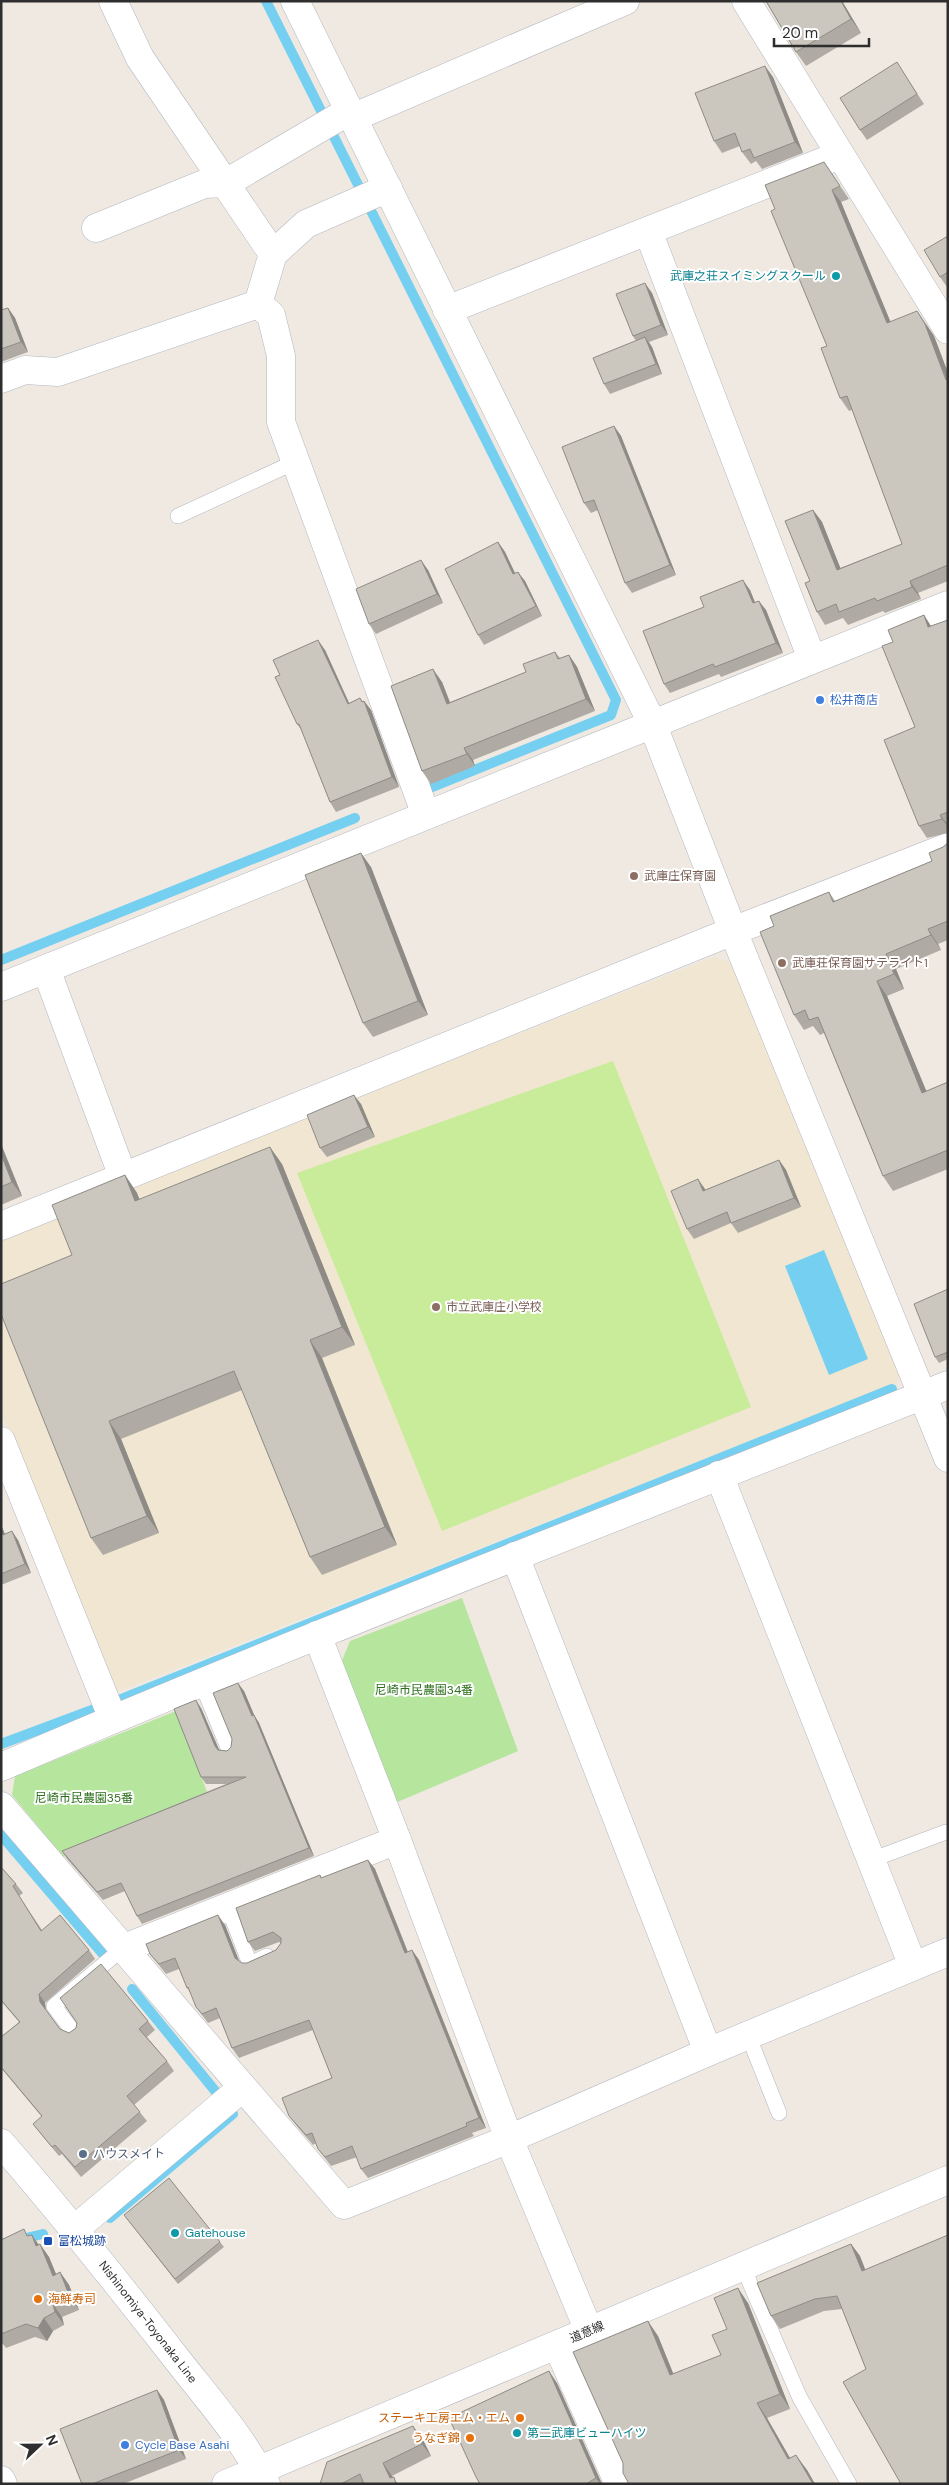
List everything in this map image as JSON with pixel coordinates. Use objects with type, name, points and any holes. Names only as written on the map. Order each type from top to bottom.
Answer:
[{"type":"street","points":[[113,1],[140,58],[273,254]]},
{"type":"street","points":[[295,1],[338,120],[372,195],[447,310],[652,723],[733,932],[921,1396],[948,1458]]},
{"type":"street","points":[[96,228],[204,184],[226,183],[338,120],[625,1]]},
{"type":"street","points":[[746,1],[948,330]]},
{"type":"street","points":[[447,310],[840,156]]},
{"type":"street","points":[[258,304],[273,254],[306,224],[372,195]]},
{"type":"street","points":[[648,231],[812,659]]},
{"type":"street","points":[[1,379],[25,370],[58,372],[258,304]]},
{"type":"street","points":[[258,304],[271,315],[279,348],[281,422],[426,815]]},
{"type":"street","points":[[1,987],[948,605]]},
{"type":"street","points":[[1,1226],[733,932],[948,848]]},
{"type":"street","points":[[46,969],[123,1177]]},
{"type":"street","points":[[1,1767],[109,1709],[201,1682],[948,1385]]},
{"type":"street","points":[[1,1441],[109,1709]]},
{"type":"street","points":[[719,1476],[913,1966]]},
{"type":"street","points":[[515,1556],[708,2052]]},
{"type":"street","points":[[317,1635],[397,1840],[509,2139],[590,2331]]},
{"type":"street","points":[[1,1806],[344,2205],[509,2139],[708,2052],[948,1952]]},
{"type":"street","points":[[122,1949],[397,1840]]},
{"type":"street","points":[[75,2229],[242,2088]]},
{"type":"street","name":"Nishinomiya-Toyonaka Line","points":[[1,2143],[75,2229],[230,2427],[262,2476]]},
{"type":"street","name":"道意線","points":[[226,2484],[262,2476],[557,2345],[948,2180]]},
{"type":"street","points":[[557,2345],[619,2484]]},
{"type":"street","points":[[1,2480],[3,2484]]},
{"type":"lane","points":[[178,516],[295,462]]},
{"type":"lane","points":[[201,1682],[229,1750]]},
{"type":"lane","points":[[871,1860],[946,1832]]},
{"type":"lane","points":[[228,1907],[250,1964],[279,1951]]},
{"type":"lane","points":[[74,2033],[54,2006],[122,1949]]},
{"type":"lane","points":[[748,2035],[779,2113]]},
{"type":"lane","points":[[743,2267],[800,2398],[849,2484]]},
{"type":"shaded area","name":"市立武庫庄小学校","points":[[714,957],[730,962],[809,1147],[899,1376],[897,1383],[117,1692],[1,1412],[1,1237]]},
{"type":"green space","points":[[613,1061],[751,1407],[442,1531],[297,1173]]},
{"type":"green space","name":"尼崎市民農園34番","points":[[462,1598],[518,1751],[395,1803],[341,1663],[350,1641]]},
{"type":"green space","name":"尼崎市民農園35番","points":[[176,1711],[209,1797],[63,1857],[12,1795],[15,1776]]},
{"type":"water","points":[[824,1250],[868,1359],[829,1375],[785,1266]]},
{"type":"building","points":[[766,1],[841,1],[851,19],[796,52]]},
{"type":"building","points":[[897,62],[917,94],[860,130],[840,98]]},
{"type":"building","points":[[765,66],[795,142],[754,158],[750,149],[742,152],[735,133],[714,141],[695,93]]},
{"type":"building","points":[[824,162],[840,186],[832,190],[887,323],[917,311],[925,324],[946,380],[948,379],[948,565],[910,581],[912,587],[877,601],[875,598],[839,612],[836,604],[817,612],[805,583],[810,581],[785,521],[813,510],[837,570],[902,544],[847,396],[840,398],[821,348],[827,346],[771,211],[775,209],[765,185]]},
{"type":"building","points":[[948,236],[948,272],[940,277],[924,250]]},
{"type":"building","points":[[645,283],[661,325],[633,336],[616,294]]},
{"type":"building","points":[[8,308],[21,342],[1,349],[1,310]]},
{"type":"building","points":[[645,337],[656,364],[604,384],[593,358]]},
{"type":"building","points":[[614,426],[670,565],[625,583],[594,500],[584,503],[562,447]]},
{"type":"building","points":[[498,542],[513,574],[518,572],[536,606],[478,635],[445,569]]},
{"type":"building","points":[[421,560],[437,594],[369,624],[356,589]]},
{"type":"building","points":[[743,580],[753,603],[759,601],[776,643],[715,667],[713,664],[664,684],[643,631],[704,607],[700,597]]},
{"type":"building","points":[[924,615],[928,627],[948,620],[948,812],[940,815],[942,819],[919,826],[884,740],[915,727],[882,646],[893,642],[888,630]]},
{"type":"building","points":[[318,640],[348,704],[360,698],[362,702],[364,701],[392,777],[330,802],[299,724],[297,724],[275,677],[280,675],[273,660]]},
{"type":"building","points":[[555,652],[558,659],[569,655],[586,699],[464,748],[467,754],[422,771],[391,686],[433,669],[447,704],[526,672],[523,664]]},
{"type":"building","points":[[948,843],[948,921],[928,929],[931,935],[886,954],[894,974],[877,981],[922,1093],[948,1082],[948,1150],[883,1176],[818,1017],[809,1020],[805,1010],[794,1015],[760,932],[774,926],[770,916],[829,892],[833,902],[932,861],[929,853]]},
{"type":"building","points":[[361,853],[418,1001],[363,1023],[305,875]]},
{"type":"building","points":[[354,1095],[368,1127],[320,1148],[307,1115]]},
{"type":"building","points":[[270,1147],[342,1327],[310,1340],[385,1527],[310,1557],[234,1371],[109,1421],[147,1516],[91,1538],[1,1314],[1,1284],[72,1255],[52,1205],[125,1175],[135,1201]]},
{"type":"building","points":[[1,1154],[12,1182],[1,1187]]},
{"type":"building","points":[[779,1160],[794,1198],[731,1223],[727,1212],[687,1229],[671,1191],[698,1179],[703,1191]]},
{"type":"building","points":[[948,1289],[948,1352],[935,1357],[914,1304]]},
{"type":"building","points":[[1,1531],[3,1535],[12,1531],[25,1564],[1,1574]]},
{"type":"building","points":[[238,1683],[252,1716],[254,1715],[309,1848],[137,1916],[121,1883],[97,1892],[62,1851],[246,1777],[201,1777],[174,1709],[196,1700],[215,1746],[218,1750],[227,1751],[231,1747],[232,1739],[213,1693]]},
{"type":"building","points":[[368,1860],[405,1953],[412,1950],[479,2118],[466,2123],[467,2126],[361,2169],[352,2146],[325,2157],[318,2149],[312,2133],[306,2135],[289,2116],[282,2098],[332,2078],[309,2020],[232,2048],[216,2008],[202,2014],[196,2007],[175,1958],[159,1964],[150,1954],[146,1944],[218,1915],[235,1958],[242,1963],[247,1963],[276,1950],[281,1943],[281,1938],[273,1932],[248,1942],[236,1908],[320,1875],[321,1878]]},
{"type":"building","points":[[1,1867],[16,1884],[13,1886],[41,1931],[60,1915],[89,1950],[39,1994],[40,2002],[60,2029],[69,2033],[76,2028],[77,2023],[60,1998],[101,1964],[148,2021],[139,2029],[167,2061],[127,2096],[140,2112],[75,2167],[55,2145],[52,2147],[33,2124],[42,2116],[1,2067],[1,2037],[20,2022],[1,2000]]},
{"type":"building","name":"Gatehouse","points":[[169,2178],[220,2242],[175,2279],[124,2215]]},
{"type":"building","name":"海鮮寿司","points":[[24,2229],[27,2236],[32,2235],[36,2246],[40,2244],[53,2276],[60,2272],[70,2297],[53,2304],[55,2312],[44,2318],[38,2328],[26,2324],[1,2334],[1,2240]]},
{"type":"building","points":[[948,2235],[948,2484],[901,2484],[843,2382],[866,2369],[837,2296],[815,2299],[771,2316],[757,2283],[851,2244],[862,2271]]},
{"type":"building","points":[[738,2288],[780,2394],[757,2403],[788,2459],[796,2455],[813,2484],[629,2484],[623,2473],[623,2463],[573,2352],[648,2321],[670,2375],[721,2355],[712,2335],[727,2329],[714,2298]]},
{"type":"building","points":[[549,2371],[596,2478],[586,2484],[480,2484],[449,2418]]},
{"type":"building","name":"Cycle Base Asahi","points":[[157,2390],[179,2450],[92,2484],[82,2484],[60,2429]]},
{"type":"building","points":[[413,2426],[422,2444],[383,2463],[390,2478],[394,2477],[396,2484],[364,2484],[360,2474],[341,2484],[320,2484],[327,2462]]},
{"type":"waterway","points":[[266,1],[616,700],[611,715],[432,787]]},
{"type":"waterway","points":[[1,960],[355,818]]},
{"type":"waterway","points":[[1,1744],[124,1698],[892,1389]]},
{"type":"waterway","points":[[1,1835],[102,1953]]},
{"type":"waterway","points":[[132,1989],[216,2092]]},
{"type":"waterway","points":[[110,2218],[233,2114]]},
{"type":"waterway","points":[[1,2244],[43,2234]]},
{"type":"place","name":"武庫之荘スイミングスクール","points":[[836,276]]},
{"type":"place","name":"松井商店","points":[[820,700]]},
{"type":"place","name":"武庫庄保育園","points":[[634,876]]},
{"type":"place","name":"武庫荘保育園サテライト1","points":[[782,963]]},
{"type":"place","name":"市立武庫庄小学校","points":[[436,1307]]},
{"type":"place","name":"ハウスメイト","points":[[83,2154]]},
{"type":"place","name":"Gatehouse","points":[[175,2233]]},
{"type":"place","name":"富松城跡","points":[[48,2241]]},
{"type":"place","name":"海鮮寿司","points":[[38,2299]]},
{"type":"place","name":"ステーキ工房エム・エム","points":[[520,2418]]},
{"type":"place","name":"第二武庫ビューハイツ","points":[[517,2433]]},
{"type":"place","name":"うなぎ錦","points":[[470,2438]]},
{"type":"place","name":"Cycle Base Asahi","points":[[125,2445]]}]
